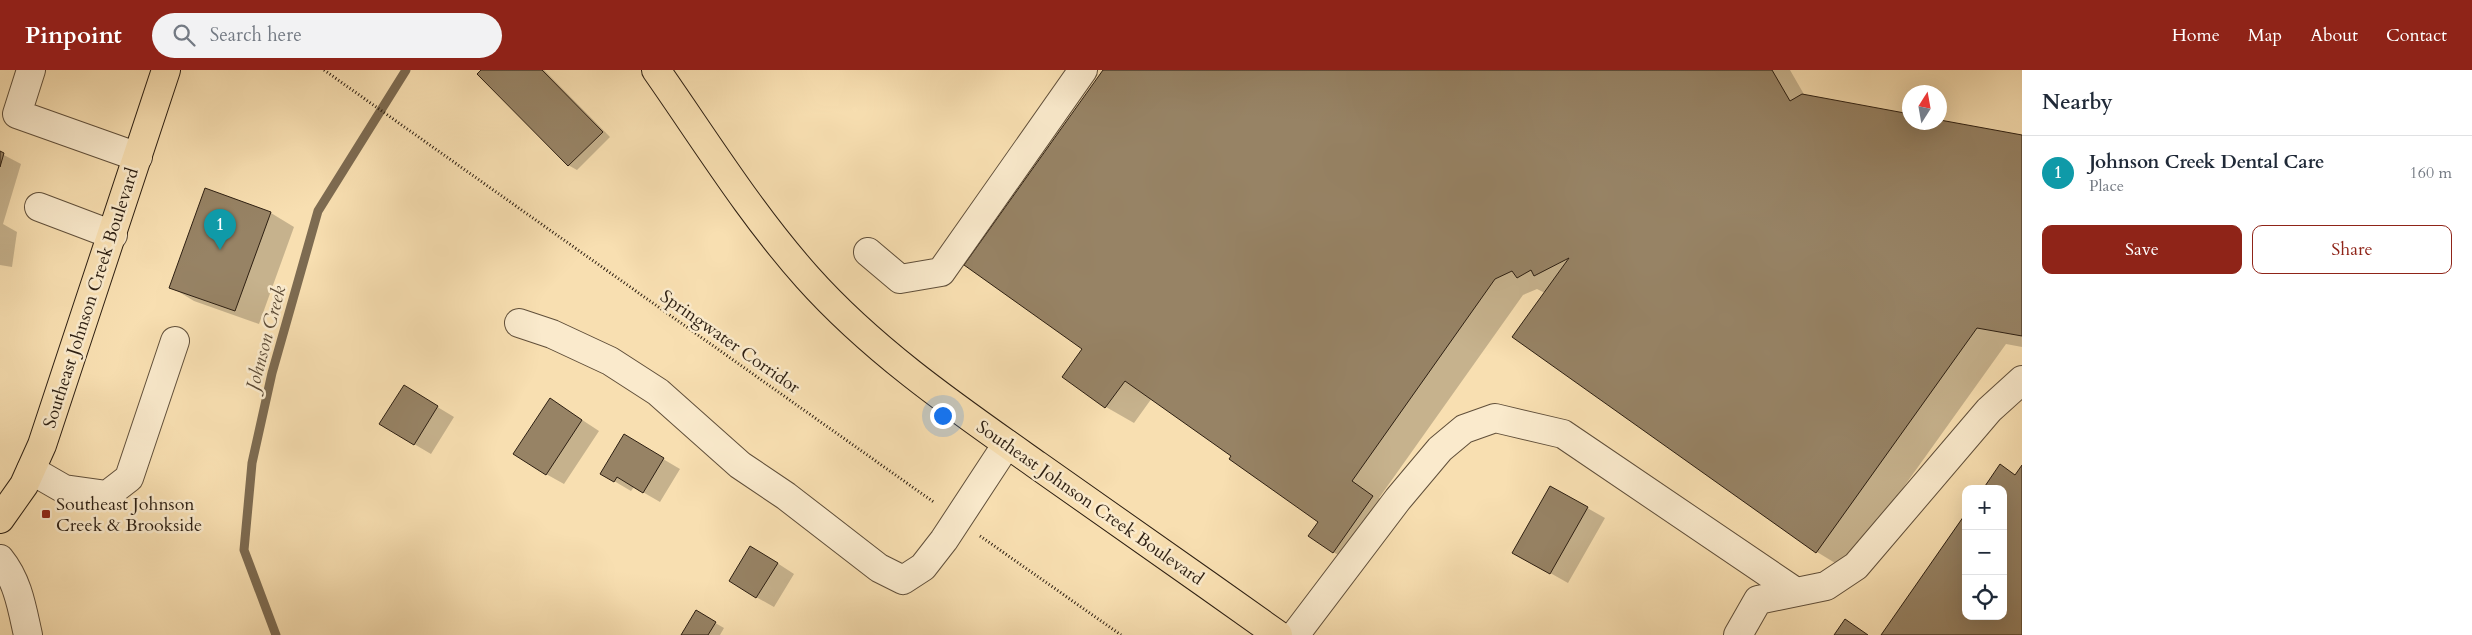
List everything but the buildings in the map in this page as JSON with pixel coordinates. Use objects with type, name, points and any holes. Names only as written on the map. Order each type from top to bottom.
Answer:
[{"type":"main road","name":"Southeast Johnson Creek Boulevard","points":[[0,519],[24,485],[42,445],[166,70]]},
{"type":"main road","name":"Southeast Johnson Creek Boulevard","points":[[656,70],[731,180],[807,278],[850,320],[904,368],[1007,444],[1278,635]]},
{"type":"street","points":[[32,70],[9,113],[138,157]]},
{"type":"street","points":[[868,252],[900,279],[941,272],[1083,70]]},
{"type":"street","points":[[39,207],[112,235]]},
{"type":"street","points":[[519,323],[552,334],[610,361],[658,392],[688,421],[740,465],[786,496],[878,568],[903,580],[923,567],[958,520],[1007,444]]},
{"type":"street","points":[[31,470],[64,489],[107,495],[129,478],[175,341]]},
{"type":"street","points":[[1738,635],[1758,600],[1826,586],[1856,566],[1989,410],[2022,380]]},
{"type":"street","points":[[1295,635],[1398,499],[1440,449],[1464,429],[1495,418],[1564,434],[1796,592]]},
{"type":"street","points":[[0,559],[8,569],[16,586],[28,635]]},
{"type":"path","name":"Springwater Corridor","points":[[324,70],[1121,635]]},
{"type":"waterway","name":"Johnson Creek","points":[[276,635],[244,550],[252,463],[272,373],[318,211],[406,70]]},
{"type":"place","name":"Johnson Creek Dental Care","points":[[220,250]]},
{"type":"place","name":"Southeast Johnson Creek & Brookside","points":[[46,514]]}]
